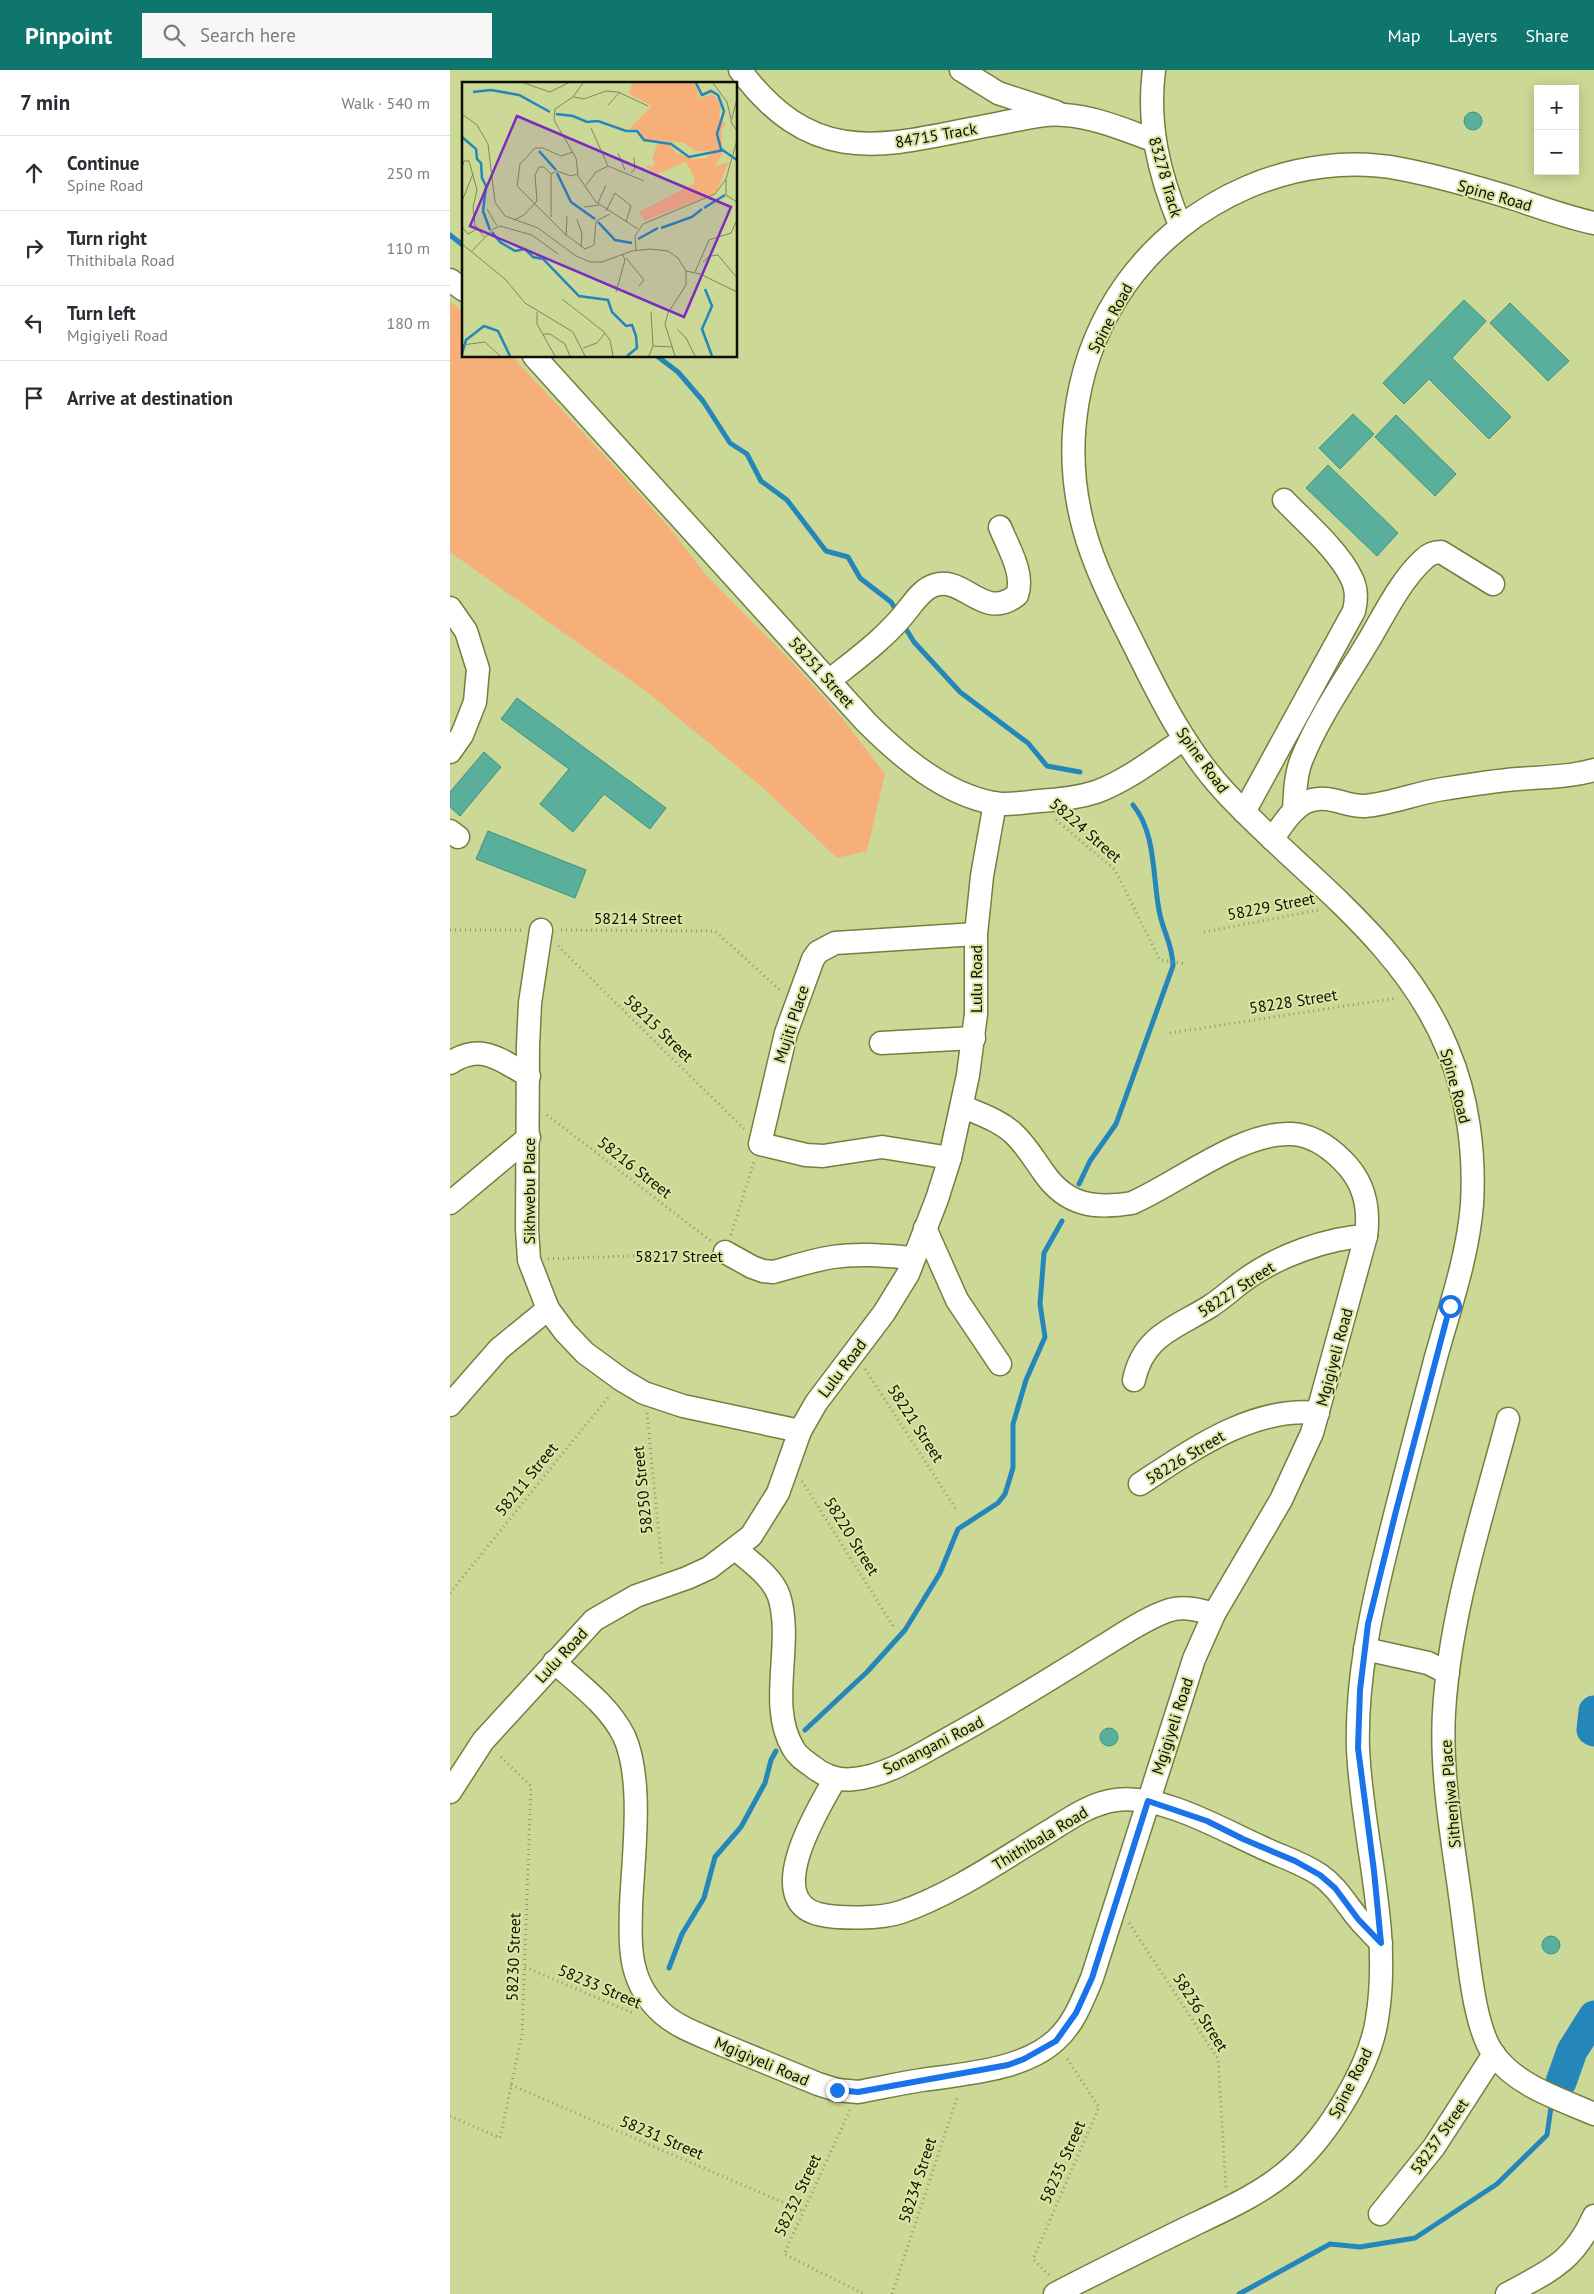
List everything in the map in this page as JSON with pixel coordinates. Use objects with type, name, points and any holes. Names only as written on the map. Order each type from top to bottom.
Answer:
[{"type":"street","name":"84715 Track","points":[[740,70],[766,103],[783,117],[818,135],[838,141],[871,145],[898,143],[1033,117],[1064,115],[1093,120],[1153,140]]},
{"type":"street","points":[[961,70],[998,93],[1064,115]]},
{"type":"street","name":"83278 Track","points":[[1154,70],[1152,87],[1153,140],[1168,197],[1180,225]]},
{"type":"street","name":"Spine Road","points":[[1059,2292],[1227,2208],[1266,2186],[1293,2166],[1325,2131],[1344,2102],[1364,2062],[1377,2024],[1383,1962],[1374,1871],[1358,1748],[1360,1690],[1368,1624],[1464,1252],[1472,1207],[1472,1156],[1464,1102],[1449,1051],[1420,995],[1389,955],[1344,906],[1244,812],[1208,773],[1184,740],[1099,572],[1084,531],[1072,461],[1074,423],[1082,380],[1093,344],[1118,296],[1139,266],[1180,225],[1228,195],[1261,181],[1308,170],[1371,165],[1400,169],[1448,181],[1504,196],[1570,218],[1594,223]]},
{"type":"street","points":[[450,280],[462,289]]},
{"type":"street","name":"58251 Street","points":[[536,358],[897,753],[929,774],[966,794],[995,803],[1067,799],[1095,792],[1122,780],[1184,740]]},
{"type":"street","points":[[1244,812],[1287,736],[1356,604],[1356,591],[1352,578],[1344,564],[1284,500]]},
{"type":"street","points":[[830,680],[878,643],[898,623],[923,592],[935,584],[958,588],[987,604],[1001,602],[1017,595],[1020,587],[1018,574],[1000,527]]},
{"type":"street","points":[[1294,810],[1296,781],[1301,762],[1316,730],[1378,625],[1410,574],[1422,560],[1429,554],[1441,552],[1493,584]]},
{"type":"street","points":[[450,608],[466,631],[478,669],[478,685],[473,709],[462,735],[450,752]]},
{"type":"street","points":[[1272,839],[1294,810],[1312,800],[1336,799],[1350,805],[1362,806],[1378,804],[1429,791],[1499,781],[1551,778],[1594,770]]},
{"type":"street","name":"Lulu Road","points":[[450,1792],[484,1741],[594,1620],[636,1596],[710,1568],[751,1536],[778,1493],[800,1430],[816,1403],[884,1312],[908,1274],[950,1158],[962,1106],[974,1038],[976,1014],[976,934],[982,876],[995,803]]},
{"type":"street","name":"Sikhwebu Place","points":[[541,930],[530,1003],[527,1229],[529,1260],[548,1309],[575,1343],[622,1380],[644,1393],[683,1406],[800,1430]]},
{"type":"street","name":"Mujiti Place","points":[[760,1144],[776,1069],[786,1033],[813,959],[818,952],[826,946],[861,940],[976,934]]},
{"type":"street","points":[[881,1043],[974,1038]]},
{"type":"street","points":[[450,1063],[470,1053],[486,1053],[529,1076]]},
{"type":"street","name":"Mgigiyeli Road","points":[[554,1662],[610,1713],[623,1735],[631,1757],[634,1806],[630,1949],[639,1983],[650,2002],[664,2015],[695,2032],[818,2084],[837,2090],[858,2092],[1008,2065],[1024,2059],[1056,2041],[1076,2013],[1092,1978],[1194,1659],[1214,1614],[1281,1500],[1300,1462],[1318,1413],[1366,1236],[1368,1221],[1366,1199],[1358,1179],[1344,1161],[1328,1147],[1311,1139],[1293,1134],[1258,1138],[1132,1203],[1094,1206],[1078,1202],[1059,1191],[1045,1175],[1028,1149],[1012,1132],[998,1122],[962,1106]]},
{"type":"street","points":[[450,1203],[529,1137]]},
{"type":"street","points":[[760,1144],[806,1155],[822,1156],[882,1147],[950,1158]]},
{"type":"street","points":[[925,1228],[957,1300],[1000,1364]]},
{"type":"street","name":"58227 Street","points":[[1134,1380],[1137,1364],[1157,1338],[1173,1326],[1211,1306],[1247,1278],[1272,1264],[1308,1248],[1345,1237],[1366,1236]]},
{"type":"street","name":"58217 Street","points":[[725,1252],[763,1272],[773,1272],[832,1257],[865,1255],[913,1258]]},
{"type":"street","points":[[450,1405],[499,1349],[548,1309]]},
{"type":"street","name":"58226 Street","points":[[1140,1484],[1204,1443],[1241,1426],[1268,1417],[1308,1412],[1318,1413]]},
{"type":"street","name":"Sithenjwa Place","points":[[1508,1419],[1457,1614],[1444,1712],[1444,1750],[1449,1804],[1470,1974],[1479,2015],[1494,2054],[1505,2068],[1531,2086],[1594,2114]]},
{"type":"street","points":[[736,1549],[773,1583],[779,1595],[785,1638],[782,1688],[783,1718],[793,1750],[818,1771],[835,1779]]},
{"type":"street","name":"Sonangani Road","points":[[835,1779],[854,1779],[876,1774],[924,1752],[994,1713],[1117,1638],[1169,1610],[1198,1609],[1214,1614]]},
{"type":"street","points":[[1365,1649],[1428,1664],[1448,1673]]},
{"type":"street","name":"Thithibala Road","points":[[835,1779],[810,1824],[798,1854],[795,1871],[797,1897],[801,1905],[813,1912],[824,1915],[879,1916],[900,1913],[981,1873],[1084,1810],[1117,1799],[1148,1801],[1207,1821],[1250,1843],[1295,1861],[1320,1875],[1335,1888],[1358,1919],[1381,1943]]},
{"type":"street","name":"58237 Street","points":[[1380,2214],[1434,2147],[1494,2054]]},
{"type":"street","points":[[1507,2294],[1563,2262],[1582,2241],[1593,2223]]},
{"type":"path","name":"58224 Street","points":[[1034,802],[1115,870],[1160,960],[1186,964]]},
{"type":"path","name":"58229 Street","points":[[1204,932],[1344,906]]},
{"type":"path","name":"58214 Street","points":[[450,930],[715,931],[797,1005]]},
{"type":"path","name":"58215 Street","points":[[541,930],[760,1144]]},
{"type":"path","name":"58228 Street","points":[[1170,1033],[1420,995]]},
{"type":"path","name":"58216 Street","points":[[529,1101],[725,1252]]},
{"type":"path","points":[[725,1252],[760,1144]]},
{"type":"path","name":"58217 Street","points":[[529,1260],[725,1252]]},
{"type":"path","name":"58221 Street","points":[[854,1351],[956,1509]]},
{"type":"path","name":"58211 Street","points":[[450,1593],[622,1380]]},
{"type":"path","name":"58250 Street","points":[[644,1393],[664,1586]]},
{"type":"path","name":"58220 Street","points":[[789,1460],[893,1626]]},
{"type":"path","name":"58230 Street","points":[[450,2116],[500,2138],[522,2035],[531,1786],[484,1741]]},
{"type":"path","name":"58236 Street","points":[[1116,1903],[1218,2059],[1227,2208]]},
{"type":"path","name":"58233 Street","points":[[525,1968],[653,2022],[664,2015]]},
{"type":"path","name":"58235 Street","points":[[1056,2041],[1099,2107],[1033,2260],[1059,2292]]},
{"type":"path","name":"58234 Street","points":[[892,2294],[965,2074]]},
{"type":"path","name":"58231 Street","points":[[511,2085],[803,2212]]},
{"type":"path","name":"58232 Street","points":[[858,2092],[784,2254],[864,2294]]},
{"type":"shaded area","points":[[450,301],[462,311],[462,358],[514,358],[625,478],[671,530],[707,576],[789,659],[842,718],[885,774],[867,851],[837,858],[762,787],[647,692],[450,552]]},
{"type":"building","points":[[1473,112],[1479,115],[1482,121],[1479,127],[1473,130],[1467,127],[1464,121],[1467,115]]},
{"type":"building","points":[[1464,300],[1486,321],[1452,358],[1511,417],[1489,439],[1429,379],[1404,404],[1383,383]]},
{"type":"building","points":[[1510,303],[1569,361],[1548,381],[1490,323]]},
{"type":"building","points":[[1353,414],[1374,434],[1340,469],[1319,448]]},
{"type":"building","points":[[1396,415],[1456,474],[1435,496],[1375,437]]},
{"type":"building","points":[[1328,465],[1398,533],[1377,556],[1306,488]]},
{"type":"building","points":[[517,698],[666,808],[650,829],[604,794],[573,832],[540,804],[569,769],[501,719]]},
{"type":"building","points":[[484,752],[501,767],[460,816],[450,807],[450,792]]},
{"type":"building","points":[[488,831],[586,870],[575,898],[476,859]]},
{"type":"building","points":[[1109,1728],[1115,1731],[1118,1737],[1115,1743],[1109,1746],[1103,1743],[1100,1737],[1103,1731]]},
{"type":"building","points":[[1551,1936],[1557,1939],[1560,1945],[1557,1951],[1551,1954],[1545,1951],[1542,1945],[1545,1939]]},
{"type":"waterway","points":[[450,235],[462,244]]},
{"type":"waterway","points":[[660,358],[678,372],[703,401],[730,443],[747,454],[761,481],[787,500],[826,551],[848,557],[860,578],[891,602],[896,610]]},
{"type":"waterway","points":[[906,629],[914,642],[960,692],[1028,743],[1047,766],[1080,772]]},
{"type":"waterway","points":[[1079,1184],[1090,1161],[1116,1124],[1173,966],[1170,946],[1160,915],[1150,843],[1141,817],[1133,805]]},
{"type":"waterway","points":[[805,1730],[867,1672],[905,1630],[940,1573],[958,1529],[998,1503],[1005,1494],[1013,1468],[1013,1424],[1026,1380],[1045,1337],[1040,1304],[1044,1253],[1062,1221]]},
{"type":"waterway","points":[[1594,1711],[1592,1730],[1594,1731]]},
{"type":"waterway","points":[[669,1968],[682,1934],[704,1898],[715,1857],[741,1827],[765,1783],[771,1760],[776,1751]]},
{"type":"waterway","points":[[1561,2082],[1572,2051],[1594,2016]]},
{"type":"waterway","points":[[1239,2294],[1330,2244],[1360,2247],[1415,2238],[1497,2184],[1547,2135],[1551,2107]]},
{"type":"route","points":[[837,2090],[858,2092],[1008,2065],[1024,2059],[1056,2041],[1076,2013],[1092,1978],[1148,1801],[1207,1821],[1295,1861],[1320,1875],[1335,1888],[1358,1919],[1381,1943],[1358,1748],[1360,1690],[1368,1624],[1450,1306]]}]
